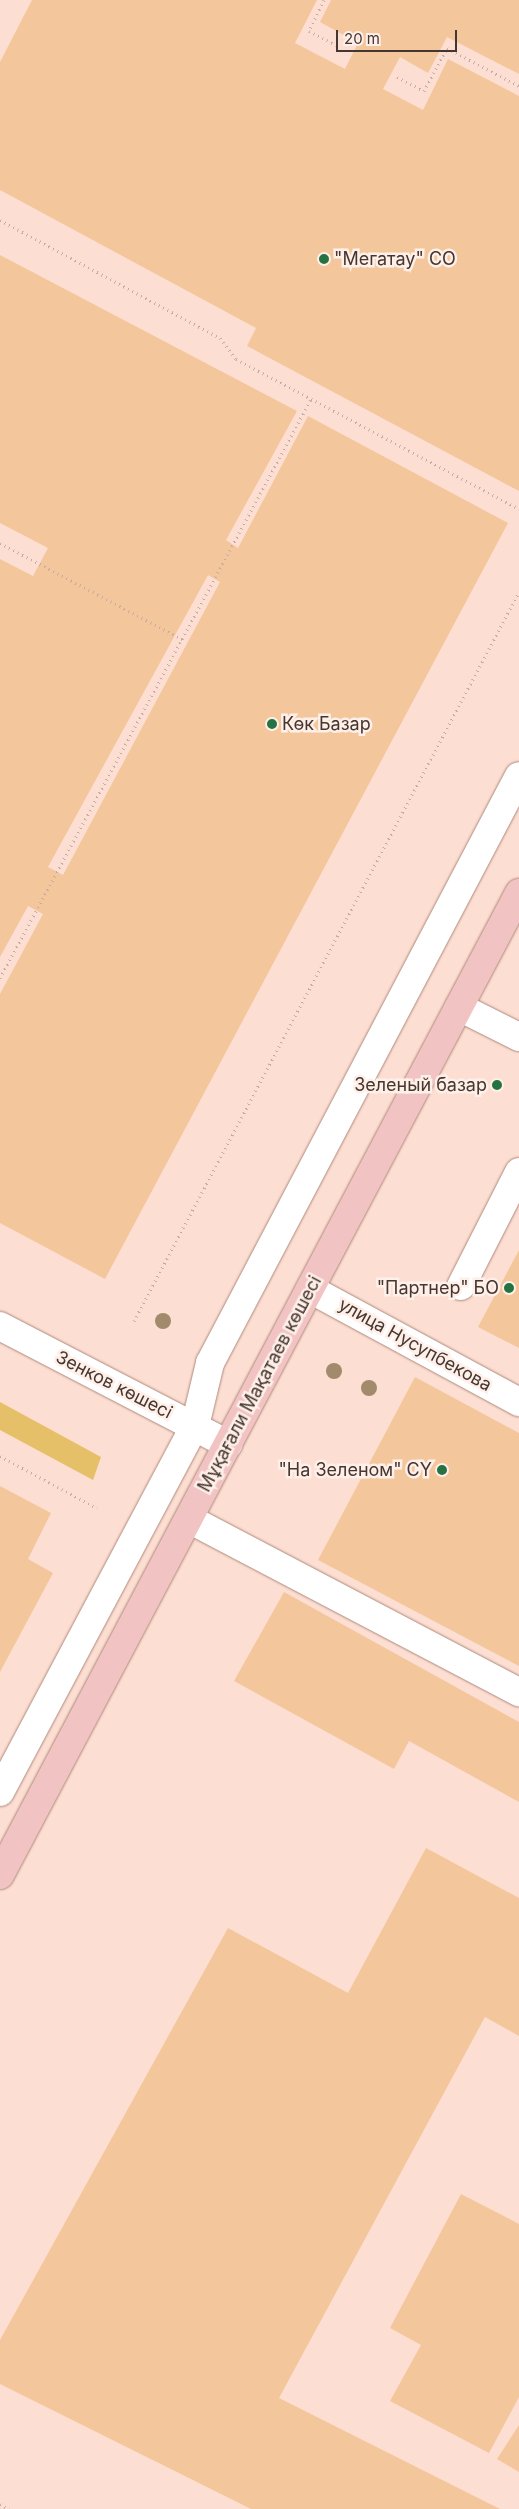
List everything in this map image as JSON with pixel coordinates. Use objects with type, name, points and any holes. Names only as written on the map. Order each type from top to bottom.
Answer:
[{"type":"main road","name":"Мұқағали Мақатаев көшесі","points":[[0,1875],[519,893]]},
{"type":"street","points":[[0,1792],[195,1426],[210,1363],[519,776]]},
{"type":"street","points":[[459,1007],[519,1037]]},
{"type":"street","points":[[461,1286],[519,1172]]},
{"type":"street","name":"улица Нусупбекова","points":[[310,1289],[519,1402]]},
{"type":"street","name":"Зенков көшесі","points":[[0,1326],[228,1444]]},
{"type":"street","points":[[189,1518],[519,1692]]},
{"type":"path","points":[[324,0],[309,30],[338,46]]},
{"type":"path","points":[[397,77],[424,91],[447,48],[519,86]]},
{"type":"path","points":[[0,220],[220,338],[236,359],[519,509]]},
{"type":"path","points":[[0,978],[311,399]]},
{"type":"path","points":[[0,543],[182,639]]},
{"type":"path","points":[[134,1321],[519,592]]},
{"type":"path","points":[[0,1456],[97,1508]]},
{"type":"path","points":[[0,2504],[9,2509]]},
{"type":"shaded area","points":[[0,1402],[101,1457],[93,1480],[0,1430]]},
{"type":"building","name":"\"Мегатау\" СО","points":[[32,0],[317,0],[295,43],[345,69],[358,43],[320,22],[331,0],[519,0],[519,74],[447,37],[428,73],[400,57],[383,89],[423,110],[448,59],[519,96],[519,491],[247,346],[256,328],[0,190],[0,62]]},
{"type":"building","name":"Көк Базар","points":[[0,255],[297,411],[226,540],[238,548],[308,416],[508,523],[105,1279],[0,1223],[0,994],[43,914],[28,906],[0,957],[0,559],[33,576],[48,548],[0,523]],"holes":[[[208,575],[220,582],[63,875],[48,867]]]},
{"type":"building","name":"\"Партнер\" БО","points":[[519,1250],[519,1348],[478,1327]]},
{"type":"building","name":"\"На Зеленом\" СҮ","points":[[415,1377],[519,1433],[519,1666],[318,1560]]},
{"type":"building","points":[[0,1486],[51,1513],[28,1559],[53,1573],[0,1672]]},
{"type":"building","points":[[284,1592],[519,1722],[519,1802],[409,1741],[394,1769],[234,1681]]},
{"type":"building","points":[[426,1848],[519,1898],[519,2036],[485,2017],[279,2398],[500,2509],[251,2509],[0,2384],[0,2340],[228,1928],[348,1993]]},
{"type":"building","points":[[461,2194],[519,2224],[519,2397],[489,2453],[390,2401],[421,2345],[390,2328]]},
{"type":"building","points":[[519,2425],[519,2472],[497,2459]]},
{"type":"place","name":"\"Мегатау\" СО","points":[[324,259]]},
{"type":"place","name":"Көк Базар","points":[[272,724]]},
{"type":"place","name":"Зеленый базар","points":[[497,1085]]},
{"type":"place","name":"\"Партнер\" БО","points":[[509,1288]]},
{"type":"place","name":"\"На Зеленом\" СҮ","points":[[442,1470]]}]
